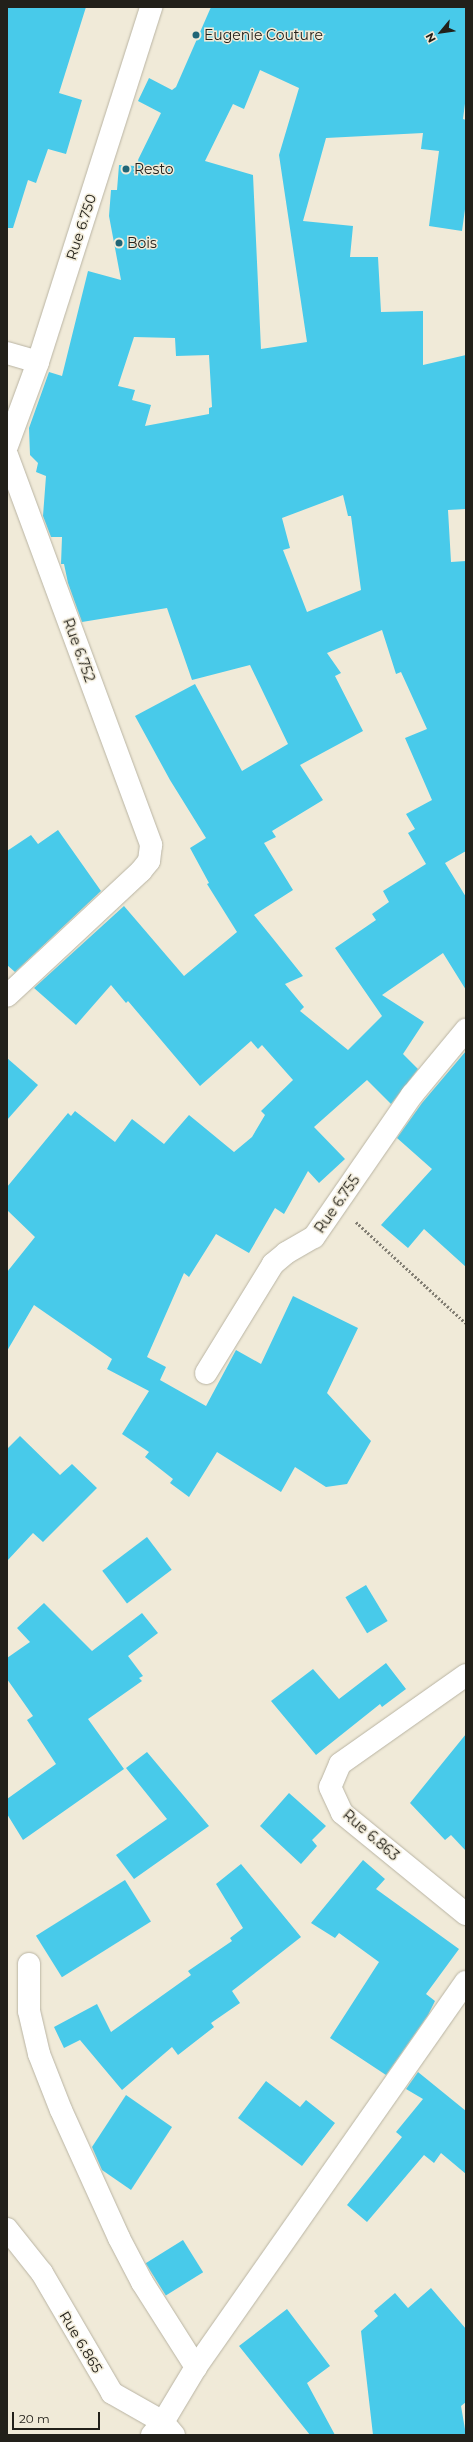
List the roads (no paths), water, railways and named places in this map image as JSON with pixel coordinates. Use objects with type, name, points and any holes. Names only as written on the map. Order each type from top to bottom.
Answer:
[{"type":"street","name":"Rue 6.750","points":[[7,446],[38,362],[151,7]]},
{"type":"street","points":[[7,353],[38,362]]},
{"type":"street","name":"Rue 6.752","points":[[7,455],[151,845],[149,861],[141,871],[7,996]]},
{"type":"street","name":"Rue 6.755","points":[[206,1373],[273,1264],[286,1253],[314,1237],[412,1095],[466,1030]]},
{"type":"street","name":"Rue 6.863","points":[[466,1675],[340,1764],[330,1787],[342,1813],[466,1914]]},
{"type":"street","points":[[29,1964],[29,2011],[39,2054],[61,2110],[119,2238],[142,2282],[196,2367]]},
{"type":"street","points":[[163,2431],[196,2367],[466,1982]]},
{"type":"street","name":"Rue 6.865","points":[[7,2229],[42,2273],[112,2393],[163,2431]]},
{"type":"place","name":"Eugenie Couture","points":[[196,35]]},
{"type":"place","name":"Resto","points":[[126,169]]},
{"type":"place","name":"Bois","points":[[119,243]]}]
